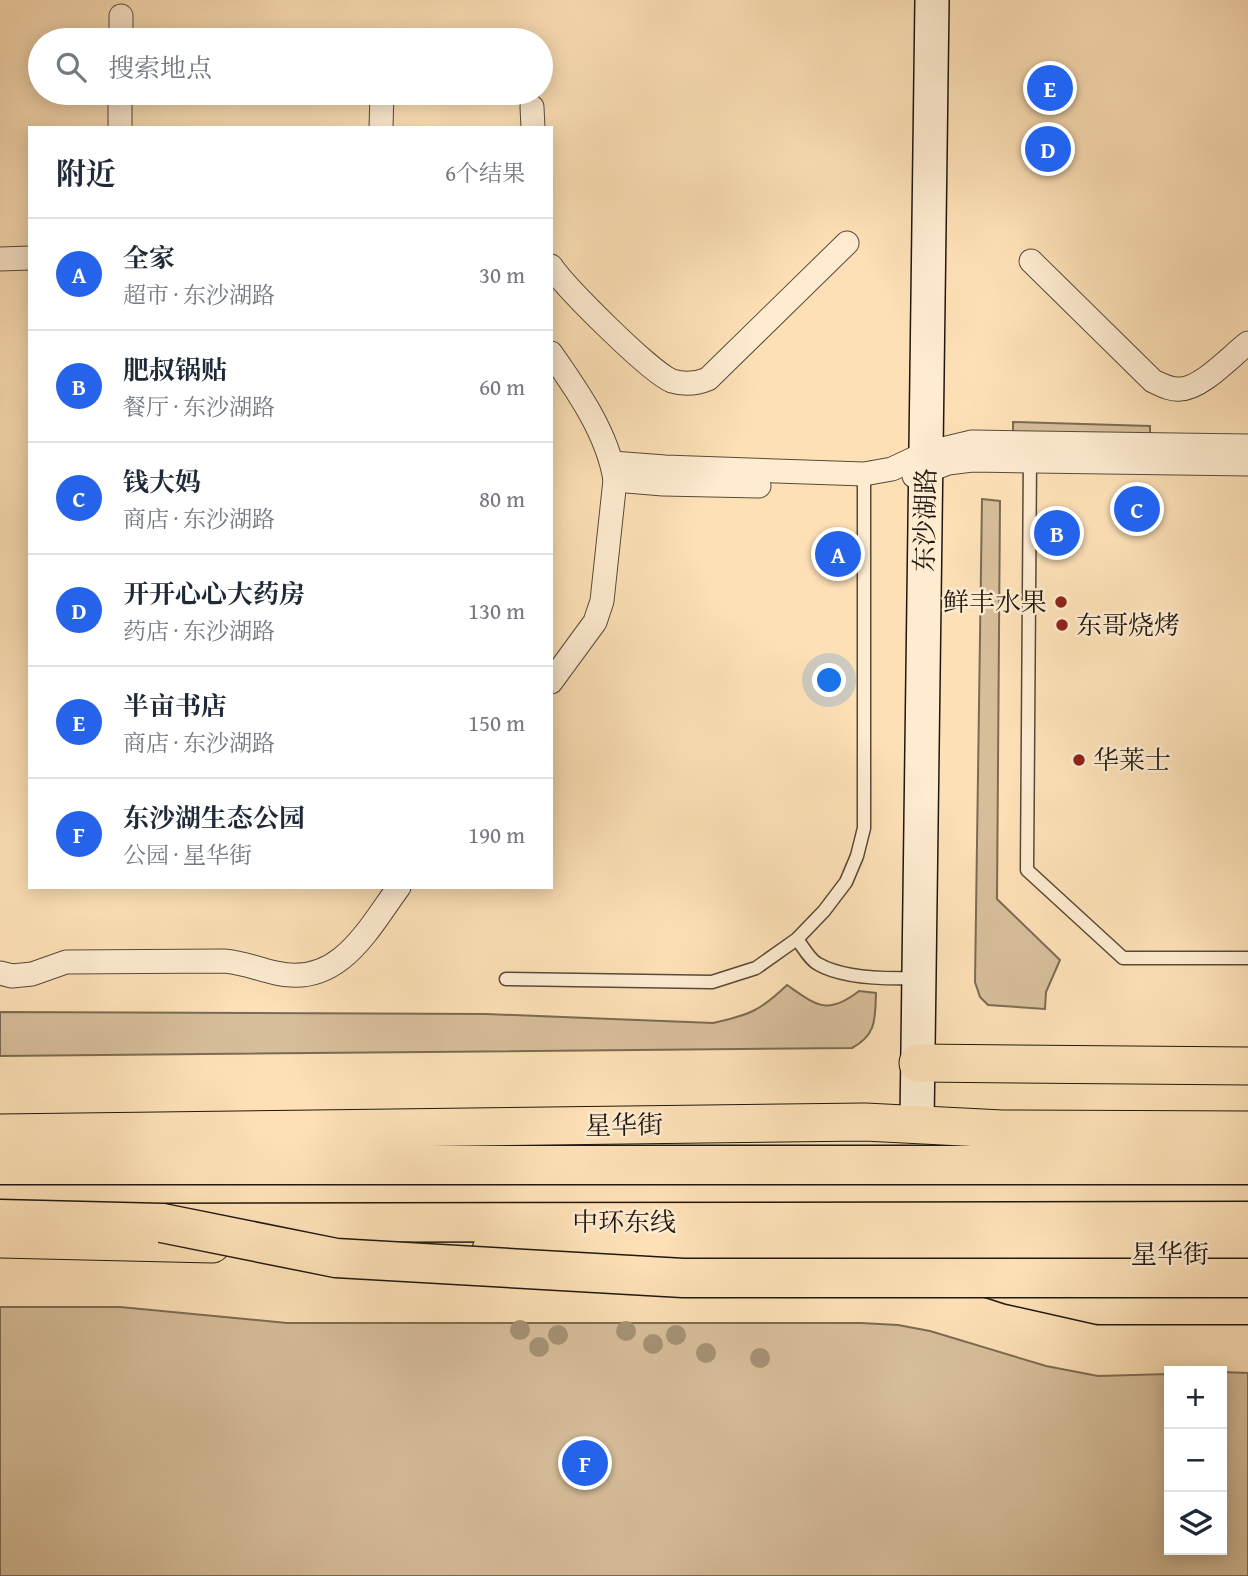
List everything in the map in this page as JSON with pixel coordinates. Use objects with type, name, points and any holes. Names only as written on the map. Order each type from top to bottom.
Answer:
[{"type":"highway","points":[[0,1165],[1248,1165]]},
{"type":"highway","name":"中环东线","points":[[0,1219],[162,1223],[1248,1221]]},
{"type":"highway","points":[[162,1223],[336,1258],[683,1278],[1248,1278]]},
{"type":"highway","points":[[918,1255],[1010,1285],[1099,1305],[1248,1305]]},
{"type":"main road","name":"东沙湖路","points":[[917,1124],[932,0]]},
{"type":"main road","points":[[918,1063],[1248,1066]]},
{"type":"main road","name":"星华街","points":[[0,1133],[865,1122],[1002,1129],[1248,1130]]},
{"type":"main road","name":"星华街","points":[[0,1239],[398,1249],[918,1255],[1248,1254]]},
{"type":"street","points":[[121,16],[121,28]]},
{"type":"street","points":[[120,105],[120,126]]},
{"type":"street","points":[[381,126],[382,105]]},
{"type":"street","points":[[553,272],[559,291],[658,374],[682,384],[696,384],[708,379],[847,243]]},
{"type":"street","points":[[0,259],[28,258]]},
{"type":"street","points":[[1031,261],[1153,381],[1165,387],[1180,389],[1195,386],[1248,343]]},
{"type":"street","points":[[553,356],[573,384],[614,472],[603,601],[595,622],[553,679]]},
{"type":"street","points":[[614,472],[665,467],[864,481],[909,478],[926,461],[972,460],[1031,451],[1248,446]]},
{"type":"street","points":[[1031,451],[1248,464]]},
{"type":"street","points":[[0,973],[12,976],[32,974],[66,962],[224,961],[246,963],[278,974],[306,975],[331,967],[351,952],[398,889]]},
{"type":"lane","points":[[1031,451],[1027,870],[1123,958],[1248,958]]},
{"type":"lane","points":[[506,979],[712,982],[756,968],[797,939],[824,911],[846,882],[857,856],[864,828],[864,481]]},
{"type":"lane","points":[[797,939],[816,964],[837,972],[883,978],[918,978]]},
{"type":"shaded area","points":[[1013,422],[1150,426],[1150,436],[1013,432]]},
{"type":"shaded area","points":[[982,499],[1000,501],[997,899],[1060,960],[1046,992],[1045,1009],[988,1005],[980,997],[975,982]]},
{"type":"shaded area","points":[[787,985],[822,1005],[838,1003],[859,991],[876,993],[875,1018],[870,1031],[852,1048],[0,1056],[0,1012],[486,1014],[713,1023],[753,1011]]},
{"type":"shaded area","points":[[0,1307],[120,1307],[287,1323],[898,1325],[930,1331],[1046,1366],[1098,1376],[1164,1374],[1164,1555],[1227,1555],[1227,1372],[1248,1373],[1248,1576],[0,1576]]},
{"type":"place","name":"半亩书店","points":[[1050,88]]},
{"type":"place","name":"开开心心大药房","points":[[1048,149]]},
{"type":"place","name":"钱大妈","points":[[1137,509]]},
{"type":"place","name":"肥叔锅贴","points":[[1057,533]]},
{"type":"place","name":"全家","points":[[838,554]]},
{"type":"place","name":"鲜丰水果","points":[[1061,602]]},
{"type":"place","name":"东哥烧烤","points":[[1062,625]]},
{"type":"place","name":"华莱士","points":[[1079,760]]},
{"type":"place","name":"东沙湖生态公园","points":[[585,1463]]}]
